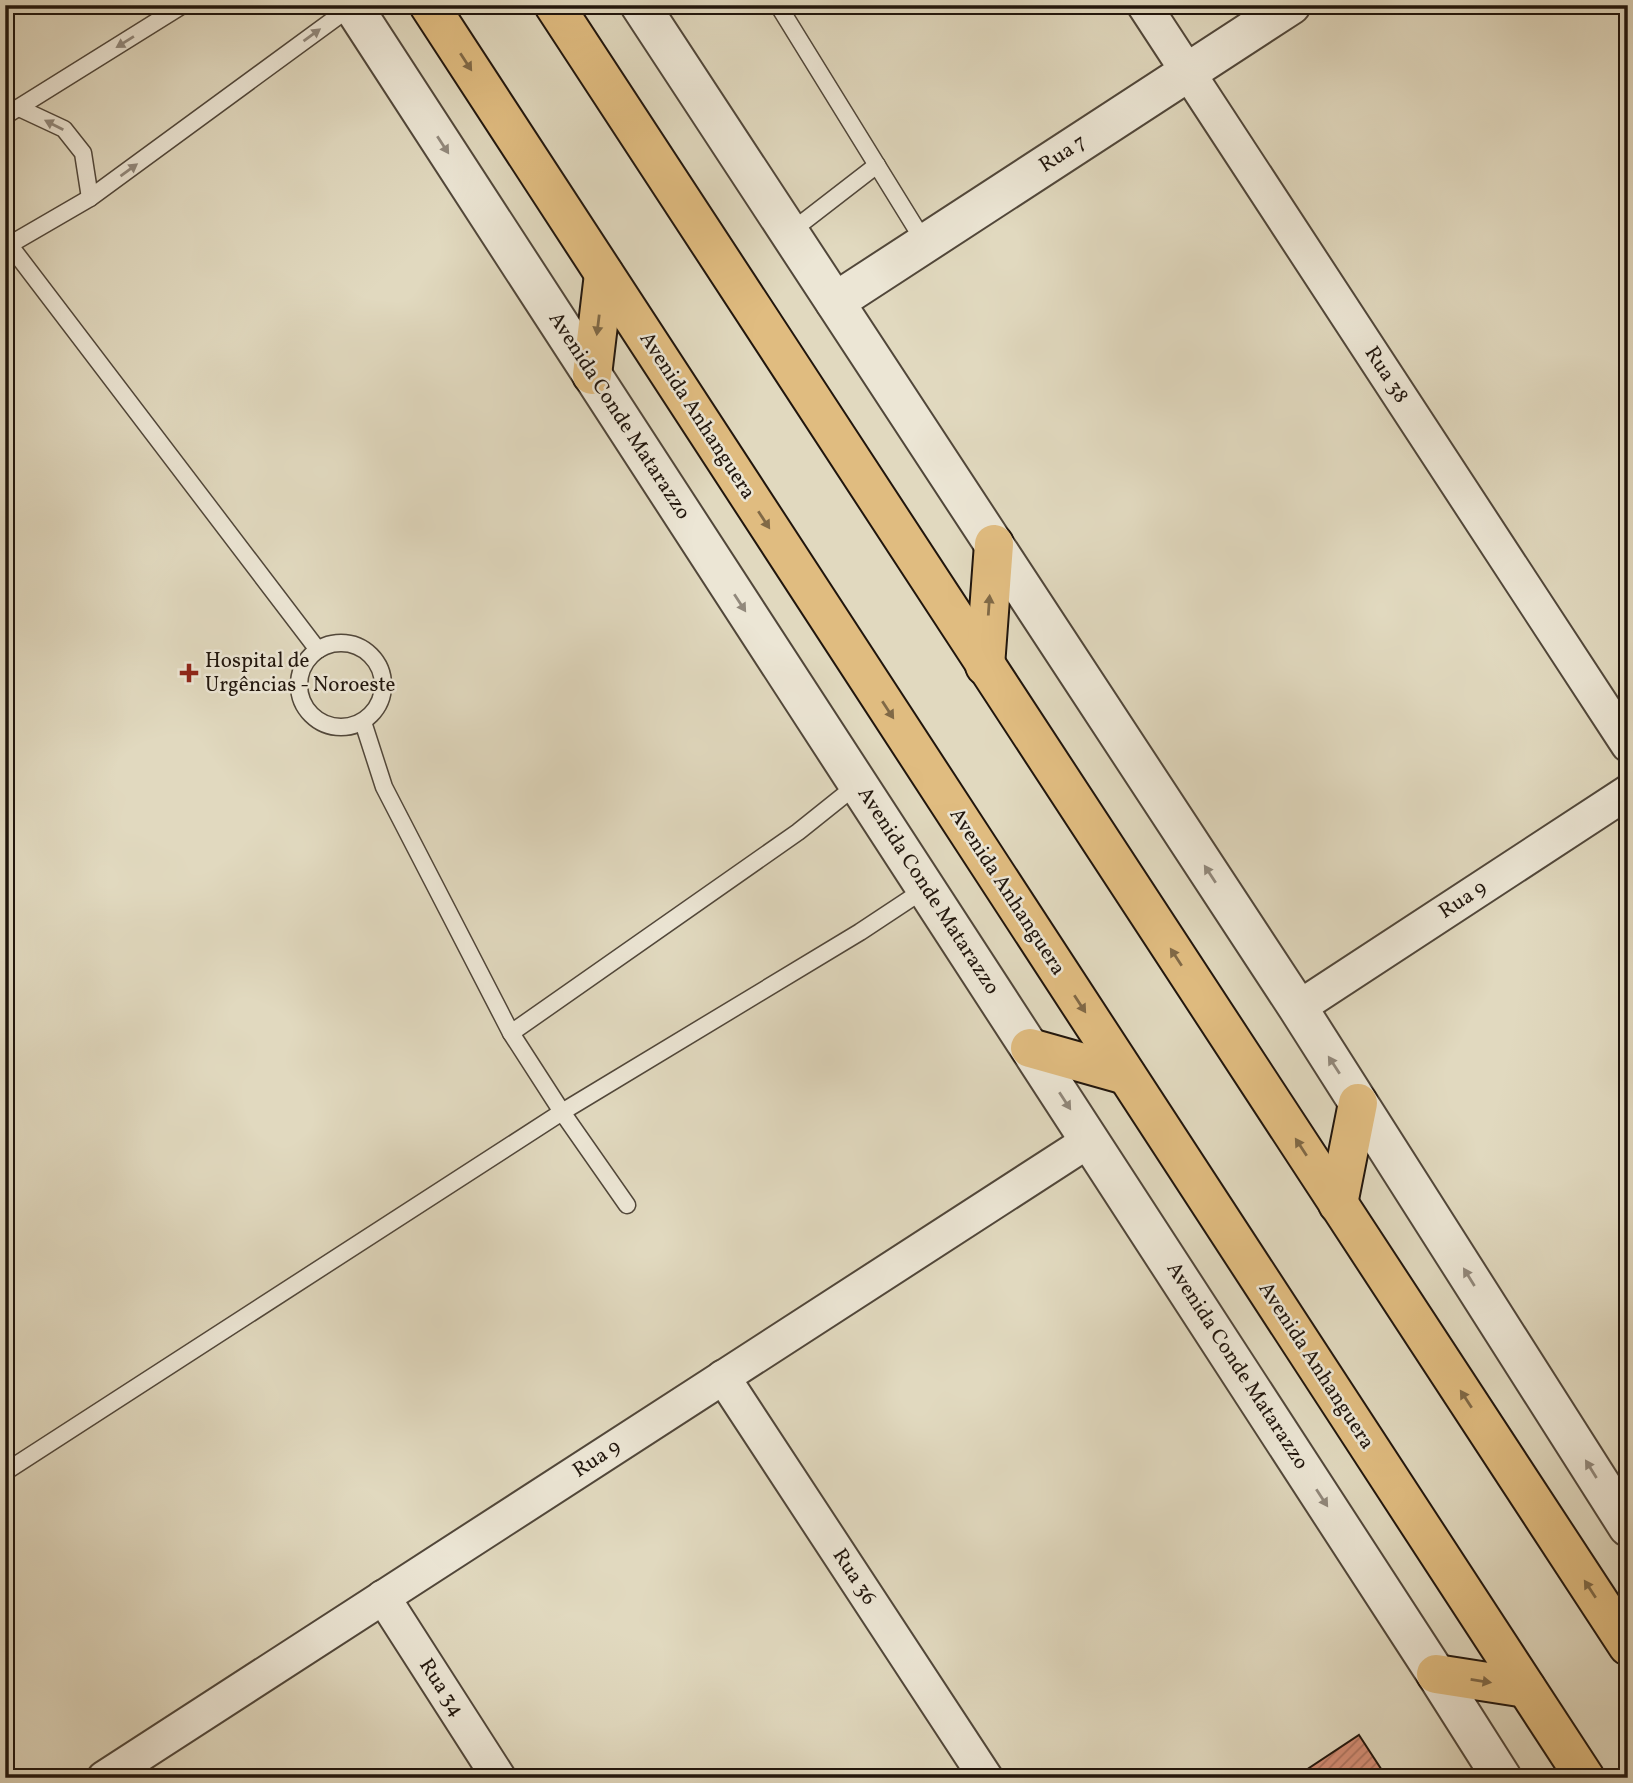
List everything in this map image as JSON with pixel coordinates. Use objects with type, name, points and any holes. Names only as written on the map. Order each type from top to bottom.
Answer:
[{"type":"highway","name":"Avenida Anhanguera","points":[[429,5],[1585,1778]]},
{"type":"highway","points":[[554,5],[1628,1646]]},
{"type":"highway","points":[[592,375],[604,274]]},
{"type":"highway","points":[[985,666],[994,544]]},
{"type":"highway","points":[[1030,1048],[1126,1075]]},
{"type":"highway","points":[[1338,1204],[1358,1103]]},
{"type":"highway","points":[[1436,1674],[1526,1688]]},
{"type":"street","points":[[640,5],[1298,1008],[1628,1527]]},
{"type":"street","name":"Rua 38","points":[[1144,5],[1628,744]]},
{"type":"street","name":"Rua 7","points":[[835,302],[1291,5]]},
{"type":"street","name":"Avenida Conde Matarazzo","points":[[352,6],[1502,1778]]},
{"type":"street","name":"Rua 9","points":[[1298,1008],[1628,792]]},
{"type":"street","name":"Rua 9","points":[[104,1778],[1090,1140]]},
{"type":"street","name":"Rua 36","points":[[723,1377],[986,1778]]},
{"type":"street","name":"Rua 34","points":[[383,1597],[499,1778]]},
{"type":"lane","points":[[12,112],[183,5]]},
{"type":"lane","points":[[778,5],[925,243]]},
{"type":"lane","points":[[318,650],[7,242],[90,198],[352,6]]},
{"type":"lane","points":[[12,112],[64,129],[83,153],[90,198]]},
{"type":"lane","points":[[789,233],[877,164]]},
{"type":"lane","points":[[346,643],[366,651],[380,668],[384,682],[382,696],[376,710],[363,722],[337,727],[323,723],[311,714],[302,702],[300,673],[307,660],[318,650],[331,644],[346,643]]},
{"type":"lane","points":[[363,722],[384,787],[511,1033],[627,1205]]},
{"type":"lane","points":[[511,1033],[798,832],[858,784]]},
{"type":"lane","points":[[5,1472],[562,1112],[860,932],[926,888]]},
{"type":"building","points":[[1359,1735],[1387,1778],[1294,1778]]},
{"type":"place","name":"Hospital de Urgências - Noroeste","points":[[189,673]]}]
